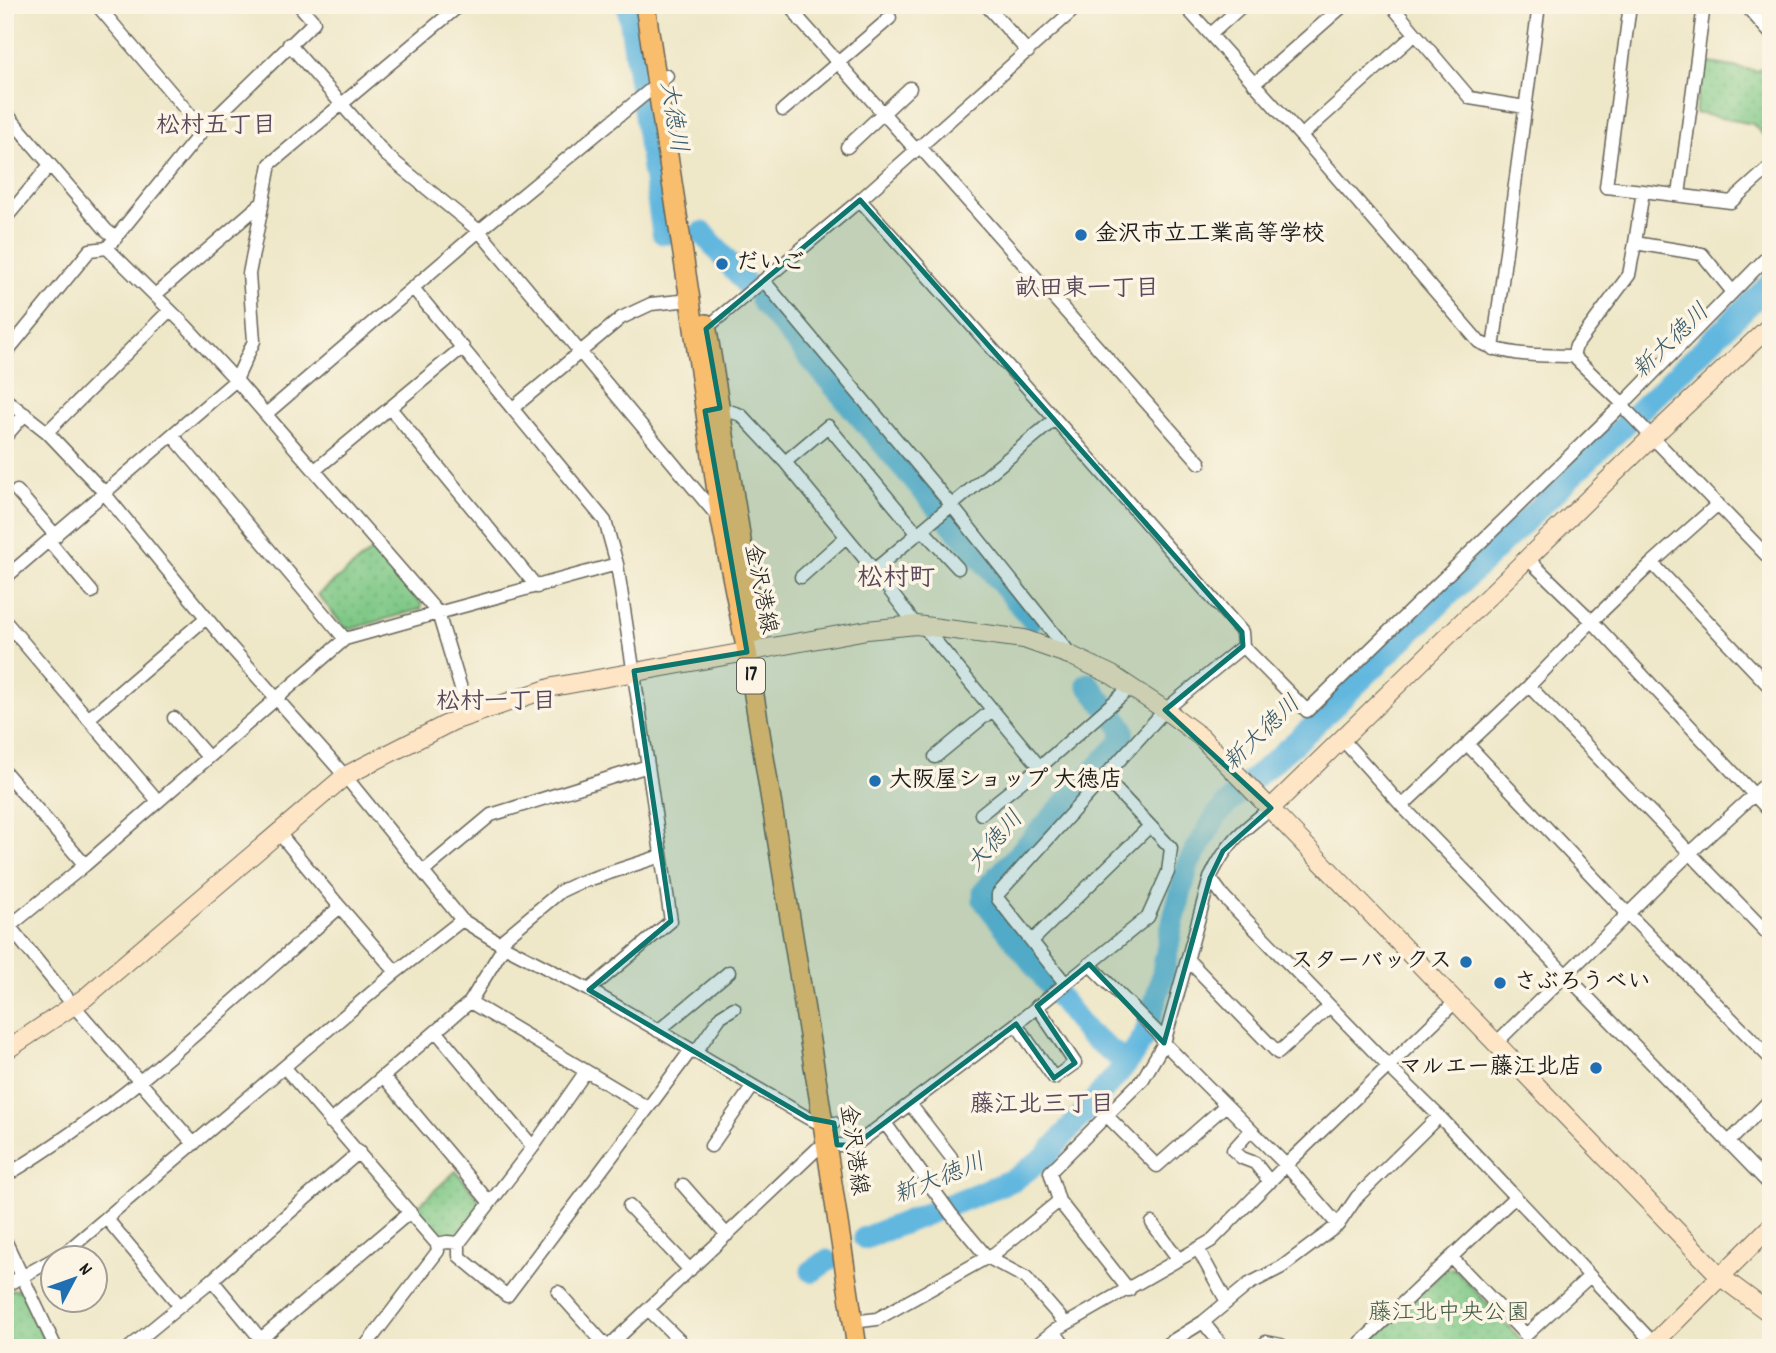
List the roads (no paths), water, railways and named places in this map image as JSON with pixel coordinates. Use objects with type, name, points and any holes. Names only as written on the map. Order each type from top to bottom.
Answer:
[{"type":"main road","name":"金沢港線","points":[[645,5],[651,88],[690,300],[700,331]]},
{"type":"main road","name":"金沢港線","points":[[656,5],[651,88],[700,331],[753,650],[832,1146],[858,1321],[857,1348]]},
{"type":"main road","name":"金沢港線","points":[[712,409],[721,520],[753,650]]},
{"type":"main road","name":"金沢港線","points":[[858,1321],[868,1348]]},
{"type":"street","points":[[97,5],[203,130]]},
{"type":"street","points":[[5,354],[90,250],[111,243],[203,130],[314,22],[299,5]]},
{"type":"street","points":[[5,578],[236,380],[254,341],[249,274],[270,164],[460,5]]},
{"type":"street","points":[[986,5],[1028,52]]},
{"type":"street","points":[[700,331],[764,282],[860,200],[1079,5]]},
{"type":"street","points":[[1185,5],[1479,342],[1512,354],[1573,356],[1771,560]]},
{"type":"street","points":[[1211,34],[1243,5]]},
{"type":"street","points":[[1254,84],[1344,5]]},
{"type":"street","points":[[1391,5],[1470,98],[1525,107]]},
{"type":"street","points":[[1493,349],[1539,5]]},
{"type":"street","points":[[1630,5],[1606,187],[1731,202],[1771,166]]},
{"type":"street","points":[[1679,194],[1703,5]]},
{"type":"street","points":[[1753,5],[1749,9],[1771,34]]},
{"type":"street","points":[[792,6],[801,21],[837,62],[918,148],[1200,463]]},
{"type":"street","points":[[783,110],[890,18]]},
{"type":"street","points":[[1301,136],[1415,34]]},
{"type":"street","points":[[289,44],[386,155],[480,231],[721,520]]},
{"type":"street","points":[[266,414],[651,88]]},
{"type":"street","points":[[847,147],[910,88]]},
{"type":"street","points":[[5,111],[155,295],[236,380],[438,612],[469,715]]},
{"type":"street","points":[[5,219],[50,165]]},
{"type":"street","points":[[1573,356],[1576,346],[1629,275],[1643,191]]},
{"type":"street","points":[[860,200],[1242,632],[1243,646],[1307,711],[1625,407],[1732,291],[1771,253]]},
{"type":"street","points":[[155,295],[263,202]]},
{"type":"street","points":[[1636,243],[1702,254],[1732,291]]},
{"type":"street","points":[[764,282],[952,506],[1072,656]]},
{"type":"street","points":[[413,288],[604,521],[617,564],[671,921],[589,990]]},
{"type":"street","points":[[513,408],[621,318],[651,303],[690,300]]},
{"type":"street","points":[[47,432],[170,310]]},
{"type":"street","points":[[1129,1290],[1059,1201],[1050,1172],[1108,1117],[1143,1079],[1161,1038],[1188,960],[1210,878],[1223,851],[1271,808],[1652,437],[1771,325]]},
{"type":"street","points":[[315,470],[463,347]]},
{"type":"street","points":[[5,399],[47,432],[105,494],[206,618],[345,776],[462,920],[501,945],[589,990],[753,1086],[828,1124]]},
{"type":"street","points":[[390,408],[537,587]]},
{"type":"street","points":[[712,409],[741,415],[785,462],[919,626],[1040,767]]},
{"type":"street","points":[[5,437],[25,414]]},
{"type":"street","points":[[874,570],[1055,419]]},
{"type":"street","points":[[785,462],[828,426],[920,532],[958,568]]},
{"type":"street","points":[[172,435],[345,639]]},
{"type":"street","points":[[16,491],[92,592]]},
{"type":"street","points":[[1402,806],[1652,563],[1717,504]]},
{"type":"street","points":[[801,577],[846,537]]},
{"type":"street","points":[[1528,559],[1592,621],[1771,813]]},
{"type":"street","points":[[1652,563],[1771,688]]},
{"type":"street","points":[[194,1144],[7,926],[85,865],[345,639],[617,564]]},
{"type":"street","points":[[88,719],[206,618]]},
{"type":"street","points":[[5,621],[158,802]]},
{"type":"street","points":[[5,1051],[74,1006],[345,776],[469,715],[553,687],[867,630],[919,626],[1024,639],[1112,674],[1201,737],[1721,1278],[1771,1314]]},
{"type":"street","points":[[1058,988],[1032,941],[998,899],[998,894],[1165,710],[1243,646]]},
{"type":"street","points":[[1529,685],[1771,937]]},
{"type":"street","points":[[981,814],[1040,767],[1131,687]]},
{"type":"street","points":[[935,757],[992,710]]},
{"type":"street","points":[[174,718],[208,757]]},
{"type":"street","points":[[1342,739],[1402,806],[1771,1186]]},
{"type":"street","points":[[1467,744],[1629,915],[1771,1059]]},
{"type":"street","points":[[424,871],[491,815],[648,766]]},
{"type":"street","points":[[5,772],[85,865]]},
{"type":"street","points":[[558,1292],[607,1348],[817,1149],[855,1145],[1016,1024],[1148,917],[1168,872],[1171,848],[1104,777]]},
{"type":"street","points":[[1495,1044],[1689,854],[1771,779]]},
{"type":"street","points":[[1032,941],[1150,826]]},
{"type":"street","points":[[278,832],[396,972]]},
{"type":"street","points":[[330,1122],[470,1002],[501,945],[561,891],[661,856]]},
{"type":"street","points":[[1210,878],[1224,897],[1439,1116],[1653,1346],[1771,1226]]},
{"type":"street","points":[[5,1176],[52,1148],[139,1082],[340,906]]},
{"type":"street","points":[[75,1244],[396,972],[462,920]]},
{"type":"street","points":[[1188,960],[1278,1053],[1330,1006]]},
{"type":"street","points":[[1089,964],[1286,1165],[1338,1225]]},
{"type":"street","points":[[658,1031],[729,972]]},
{"type":"street","points":[[470,1002],[648,1108]]},
{"type":"street","points":[[1033,1348],[1054,1331],[1211,1241],[1455,1002]]},
{"type":"street","points":[[1016,1024],[1054,1078],[1075,1063],[1037,1006]]},
{"type":"street","points":[[586,1071],[533,1147],[458,1243],[460,1256],[507,1296],[648,1108],[721,1016],[734,1008]]},
{"type":"street","points":[[436,1031],[533,1147]]},
{"type":"street","points":[[285,1068],[437,1244],[438,1251],[364,1348]]},
{"type":"street","points":[[383,1076],[490,1203]]},
{"type":"street","points":[[712,1146],[753,1086]]},
{"type":"street","points":[[1728,1143],[1771,1099]]},
{"type":"street","points":[[910,1104],[951,1157]]},
{"type":"street","points":[[1108,1117],[1157,1166],[1226,1105]]},
{"type":"street","points":[[1161,1348],[1203,1322],[1249,1284],[1282,1267],[1338,1225],[1357,1197],[1439,1116]]},
{"type":"street","points":[[885,1123],[951,1214],[988,1257],[1026,1278],[1066,1324]]},
{"type":"street","points":[[1251,1130],[1233,1150],[1242,1158],[1255,1163],[1270,1182]]},
{"type":"street","points":[[129,1348],[359,1152]]},
{"type":"street","points":[[683,1185],[727,1235]]},
{"type":"street","points":[[1355,1348],[1514,1197]]},
{"type":"street","points":[[858,1321],[877,1320],[988,1257],[1059,1201]]},
{"type":"street","points":[[629,1206],[690,1270]]},
{"type":"street","points":[[250,1348],[264,1343],[410,1212]]},
{"type":"street","points":[[106,1218],[180,1306]]},
{"type":"street","points":[[1152,1223],[1179,1260]]},
{"type":"street","points":[[5,1240],[56,1348]]},
{"type":"street","points":[[437,1244],[458,1243]]},
{"type":"street","points":[[1198,1249],[1227,1302]]},
{"type":"street","points":[[1451,1257],[1526,1335],[1590,1276]]},
{"type":"street","points":[[5,1286],[38,1268]]},
{"type":"street","points":[[212,1279],[264,1343]]},
{"type":"street","points":[[648,1309],[687,1348]]},
{"type":"street","points":[[1203,1322],[1224,1348]]},
{"type":"street","points":[[1054,1331],[1066,1348]]},
{"type":"street","points":[[1261,1348],[1266,1342],[1285,1348]]},
{"type":"waterway","name":"大徳川","points":[[628,5],[663,233],[667,233]]},
{"type":"waterway","name":"大徳川","points":[[701,233],[749,287]]},
{"type":"waterway","name":"新大徳川","points":[[865,1238],[1015,1179],[1046,1156],[1127,1063],[1145,1035],[1161,983],[1188,864],[1217,815],[1244,787],[1308,731],[1771,283]]},
{"type":"waterway","name":"大徳川","points":[[761,300],[937,507]]},
{"type":"waterway","name":"大徳川","points":[[946,517],[1032,619]]},
{"type":"waterway","name":"大徳川","points":[[1088,684],[1123,728],[1122,741],[984,892],[984,900],[1087,1033],[1127,1063]]},
{"type":"waterway","name":"新大徳川","points":[[812,1271],[827,1261]]},
{"type":"place","name":"金沢市立工業高等学校","points":[[1081,235]]},
{"type":"place","name":"だいご","points":[[722,264]]},
{"type":"place","name":"大阪屋ショップ 大徳店","points":[[875,781]]},
{"type":"place","name":"スターバックス","points":[[1466,962]]},
{"type":"place","name":"さぶろうべい","points":[[1500,983]]},
{"type":"place","name":"マルエー藤江北店","points":[[1596,1068]]},
{"type":"district","name":"松村五丁目","points":[[216,127]]},
{"type":"district","name":"畝田東一丁目","points":[[1087,290]]},
{"type":"district","name":"松村町","points":[[896,579]]},
{"type":"district","name":"松村一丁目","points":[[496,703]]},
{"type":"district","name":"藤江北三丁目","points":[[1042,1106]]},
{"type":"park label","name":"藤江北中央公園","points":[[1449,1314]]}]
